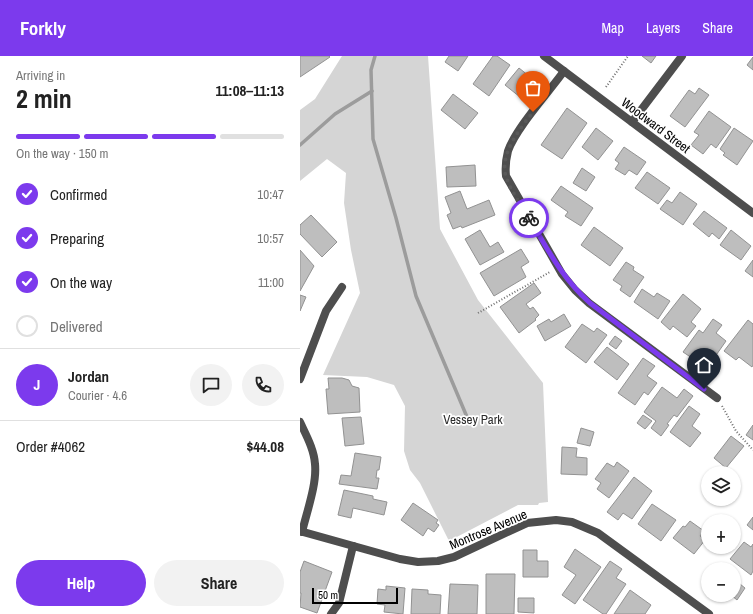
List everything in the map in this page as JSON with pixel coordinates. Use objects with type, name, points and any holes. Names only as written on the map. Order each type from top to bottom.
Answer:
[{"type":"street","name":"Woodward Street","points":[[544,56],[753,214]]},
{"type":"street","points":[[632,122],[682,56]]},
{"type":"street","points":[[564,71],[515,137],[509,149],[505,162],[506,176],[511,188],[558,267],[576,290],[590,303],[717,398]]},
{"type":"street","points":[[300,379],[326,311],[342,287]]},
{"type":"street","points":[[300,422],[312,449],[315,463],[314,478],[301,532]]},
{"type":"street","name":"Montrose Avenue","points":[[301,532],[400,559],[418,562],[438,561],[454,557],[527,523],[556,520],[572,522],[598,533],[709,614]]},
{"type":"street","points":[[331,614],[339,603],[353,546]]},
{"type":"path","points":[[606,87],[628,56]]},
{"type":"path","points":[[478,313],[558,267]]},
{"type":"path","points":[[717,398],[736,432],[753,450]]},
{"type":"green space","name":"Vessey Park","points":[[342,56],[428,56],[440,229],[478,300],[543,383],[548,502],[539,503],[538,505],[518,505],[449,541],[420,483],[410,470],[404,451],[405,406],[394,385],[367,377],[323,375],[360,293],[351,250],[344,203],[346,173],[327,159],[300,181],[300,110],[315,99]]},
{"type":"building","points":[[300,56],[329,56],[330,57],[300,77]]},
{"type":"building","points":[[449,56],[468,56],[458,71],[445,62]]},
{"type":"building","points":[[493,56],[497,56],[510,65],[489,96],[473,84]]},
{"type":"building","points":[[642,56],[656,56],[651,63]]},
{"type":"building","points":[[753,57],[753,70],[747,65]]},
{"type":"building","points":[[519,68],[539,84],[525,101],[505,85]]},
{"type":"building","points":[[699,88],[709,95],[685,127],[670,116],[689,90],[695,94]]},
{"type":"building","points":[[453,94],[478,113],[465,129],[441,110]]},
{"type":"building","points":[[567,108],[587,123],[562,159],[541,145]]},
{"type":"building","points":[[709,111],[731,127],[716,148],[711,144],[703,154],[691,145],[699,135],[694,132]]},
{"type":"building","points":[[596,128],[613,141],[598,160],[582,147]]},
{"type":"building","points":[[734,128],[753,141],[737,165],[723,155],[725,153],[720,149]]},
{"type":"building","points":[[624,147],[646,162],[637,175],[629,170],[625,175],[615,169],[619,163],[615,160]]},
{"type":"building","points":[[475,165],[476,186],[447,187],[446,167]]},
{"type":"building","points":[[582,168],[595,177],[586,191],[573,183]]},
{"type":"building","points":[[647,172],[670,188],[658,204],[635,188]]},
{"type":"building","points":[[561,186],[593,208],[581,226],[565,216],[568,212],[551,200]]},
{"type":"building","points":[[460,191],[467,209],[489,200],[495,215],[462,228],[461,226],[453,229],[447,215],[451,213],[445,197]]},
{"type":"building","points":[[680,192],[697,204],[683,225],[660,209],[667,200],[672,203]]},
{"type":"building","points":[[704,211],[727,228],[719,239],[712,233],[709,237],[693,224]]},
{"type":"building","points":[[311,215],[337,242],[322,257],[300,234],[300,225]]},
{"type":"building","points":[[594,227],[623,248],[610,266],[581,245]]},
{"type":"building","points":[[480,230],[490,247],[498,242],[504,252],[480,265],[465,239]]},
{"type":"building","points":[[731,230],[751,246],[741,260],[720,245]]},
{"type":"building","points":[[521,249],[529,262],[521,267],[526,277],[494,296],[480,273]]},
{"type":"building","points":[[300,250],[314,266],[300,291]]},
{"type":"building","points":[[753,260],[753,277],[745,271]]},
{"type":"building","points":[[626,262],[634,267],[633,270],[644,277],[630,297],[620,290],[622,286],[613,280]]},
{"type":"building","points":[[534,283],[541,293],[526,304],[530,309],[533,307],[539,315],[535,319],[536,320],[519,333],[500,307]]},
{"type":"building","points":[[642,289],[654,297],[657,293],[670,301],[658,319],[634,302]]},
{"type":"building","points":[[683,294],[701,309],[691,322],[696,326],[687,337],[673,326],[670,330],[661,322]]},
{"type":"building","points":[[300,295],[306,297],[300,311]]},
{"type":"building","points":[[564,314],[571,326],[545,341],[537,326],[549,319],[551,322]]},
{"type":"building","points":[[713,319],[722,325],[716,333],[726,341],[712,361],[698,350],[692,358],[683,352],[699,330],[703,333]]},
{"type":"building","points":[[748,320],[753,324],[752,367],[739,357],[736,360],[724,351]]},
{"type":"building","points":[[582,324],[594,332],[597,328],[607,335],[586,363],[565,347]]},
{"type":"building","points":[[615,336],[622,341],[616,349],[609,344]]},
{"type":"building","points":[[607,347],[629,364],[617,380],[594,362]]},
{"type":"building","points":[[643,358],[655,366],[647,376],[657,383],[648,395],[644,392],[635,405],[618,393]]},
{"type":"building","points":[[328,378],[342,378],[349,380],[352,386],[359,388],[360,412],[328,414],[326,389],[329,389]]},
{"type":"building","points":[[662,387],[677,398],[684,389],[693,396],[677,417],[674,415],[667,424],[669,425],[661,436],[651,428],[656,421],[644,412]]},
{"type":"building","points":[[689,406],[700,414],[692,426],[701,433],[690,447],[670,432]]},
{"type":"building","points":[[643,415],[652,421],[645,429],[637,423]]},
{"type":"building","points":[[361,417],[364,444],[345,446],[342,418]]},
{"type":"building","points":[[753,425],[753,440],[746,435]]},
{"type":"building","points":[[581,428],[594,432],[590,446],[577,443]]},
{"type":"building","points":[[731,436],[744,446],[728,466],[724,466],[714,458]]},
{"type":"building","points":[[562,447],[577,448],[576,457],[587,458],[587,475],[561,474]]},
{"type":"building","points":[[355,453],[381,457],[376,478],[379,478],[377,489],[339,484],[341,475],[351,476]]},
{"type":"building","points":[[617,462],[629,471],[609,498],[597,489],[601,483],[595,479],[607,463],[614,467]]},
{"type":"building","points":[[634,477],[652,491],[632,519],[623,513],[618,520],[607,512]]},
{"type":"building","points":[[344,490],[373,496],[373,499],[387,502],[384,515],[353,508],[351,518],[338,515]]},
{"type":"building","points":[[413,503],[438,520],[436,523],[439,525],[434,532],[428,528],[423,536],[401,520]]},
{"type":"building","points":[[652,504],[676,520],[661,541],[638,524]]},
{"type":"building","points":[[753,517],[753,530],[747,525]]},
{"type":"building","points":[[690,521],[701,529],[701,545],[694,554],[673,538],[683,526],[685,527]]},
{"type":"building","points":[[744,542],[751,547],[753,544],[753,571],[751,575],[741,567],[741,562],[734,562],[730,559],[734,554],[741,554],[741,546]]},
{"type":"building","points":[[575,549],[601,567],[575,604],[562,595],[576,575],[564,567]]},
{"type":"building","points":[[523,550],[537,550],[537,561],[548,561],[548,577],[523,577]]},
{"type":"building","points":[[304,561],[332,572],[317,613],[300,607],[300,572]]},
{"type":"building","points":[[610,561],[622,569],[616,578],[626,584],[606,614],[603,614],[583,600]]},
{"type":"building","points":[[486,574],[515,574],[514,614],[486,614]]},
{"type":"building","points":[[450,584],[478,585],[477,614],[448,614]]},
{"type":"building","points":[[741,585],[745,588],[741,594]]},
{"type":"building","points":[[386,586],[405,588],[403,614],[384,612],[385,605],[377,604],[378,589],[386,590]]},
{"type":"building","points":[[412,589],[428,590],[428,594],[441,595],[440,614],[411,614]]},
{"type":"building","points":[[630,590],[651,605],[645,614],[614,614]]},
{"type":"building","points":[[518,598],[534,598],[534,613],[518,612]]},
{"type":"waterway","points":[[375,56],[371,70],[373,139],[396,218],[416,296],[467,417]]},
{"type":"waterway","points":[[300,145],[335,114],[372,91]]},
{"type":"way so far","points":[[529,218],[511,188],[506,176],[505,162],[515,137],[533,112]]},
{"type":"route","points":[[529,218],[562,274],[576,290],[590,303],[704,389]]}]
